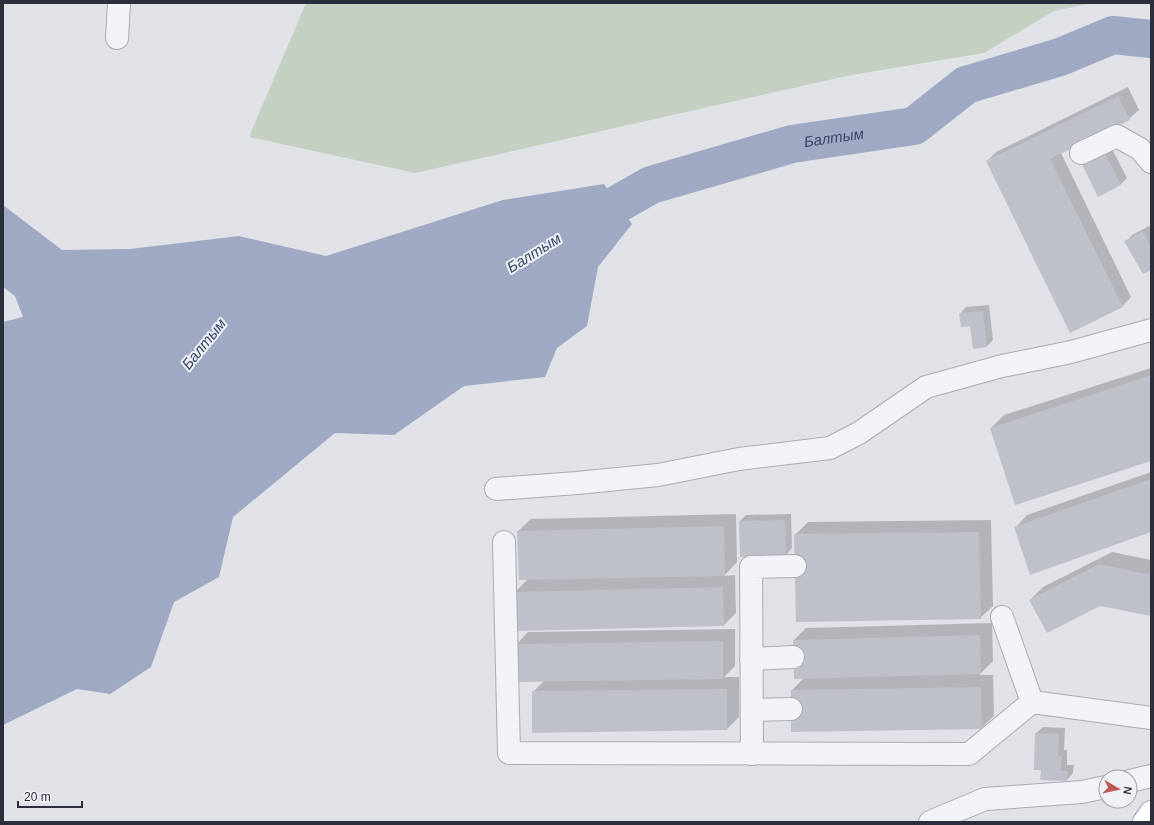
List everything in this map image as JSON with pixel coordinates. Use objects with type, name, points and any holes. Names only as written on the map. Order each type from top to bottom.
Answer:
[{"type":"main road","points":[[1144,822],[1151,812]]},
{"type":"street","points":[[117,38],[119,3]]},
{"type":"street","points":[[1081,153],[1117,136],[1140,149],[1151,162]]},
{"type":"street","points":[[496,489],[658,475],[739,459],[830,448],[859,433],[926,387],[1002,366],[1071,352],[1151,330]]},
{"type":"street","points":[[504,542],[509,753],[969,754],[1032,702],[1151,718]]},
{"type":"street","points":[[752,754],[751,567],[795,566]]},
{"type":"street","points":[[1002,617],[1032,702]]},
{"type":"street","points":[[751,659],[793,657]]},
{"type":"street","points":[[752,710],[791,709]]},
{"type":"street","points":[[1138,779],[1151,776]]},
{"type":"street","points":[[930,822],[985,799],[1082,792],[1098,788]]},
{"type":"green space","points":[[306,3],[1093,3],[1054,11],[984,53],[851,75],[415,173],[249,137]]},
{"type":"water","points":[[604,184],[632,224],[598,267],[587,326],[557,348],[545,377],[464,386],[394,435],[335,433],[233,517],[219,577],[174,602],[151,667],[110,694],[77,689],[3,725],[3,322],[23,317],[15,296],[3,287],[3,205],[62,250],[130,249],[239,236],[326,256],[503,200]]},
{"type":"building","points":[[1118,96],[1130,120],[1050,159],[1123,307],[1070,333],[986,161]]},
{"type":"building","points":[[1104,151],[1121,185],[1098,197],[1081,162]]},
{"type":"building","points":[[1143,231],[1151,247],[1151,270],[1143,274],[1124,241]]},
{"type":"building","points":[[983,311],[987,347],[973,349],[970,326],[961,327],[959,313]]},
{"type":"building","points":[[1151,375],[1151,461],[1015,505],[990,428]]},
{"type":"building","points":[[1151,479],[1151,532],[1030,575],[1014,527]]},
{"type":"building","points":[[785,520],[786,556],[740,557],[739,521]]},
{"type":"building","points":[[724,526],[725,576],[519,580],[517,531]]},
{"type":"building","points":[[979,532],[981,619],[796,622],[794,534]]},
{"type":"building","points":[[1099,564],[1151,575],[1151,616],[1100,606],[1047,633],[1029,600]]},
{"type":"building","points":[[723,587],[724,626],[514,631],[514,592]]},
{"type":"building","points":[[980,635],[981,674],[794,679],[793,640]]},
{"type":"building","points":[[723,641],[723,679],[515,682],[515,644]]},
{"type":"building","points":[[981,687],[982,729],[791,732],[791,690]]},
{"type":"building","points":[[727,689],[727,730],[532,733],[532,691]]},
{"type":"building","points":[[1035,733],[1059,734],[1058,756],[1062,756],[1061,771],[1068,771],[1067,781],[1040,780],[1041,770],[1034,770]]},
{"type":"waterway","name":"Балтым","points":[[572,230],[651,185],[792,144],[914,126],[966,85],[1060,57],[1113,35],[1151,39]]}]
